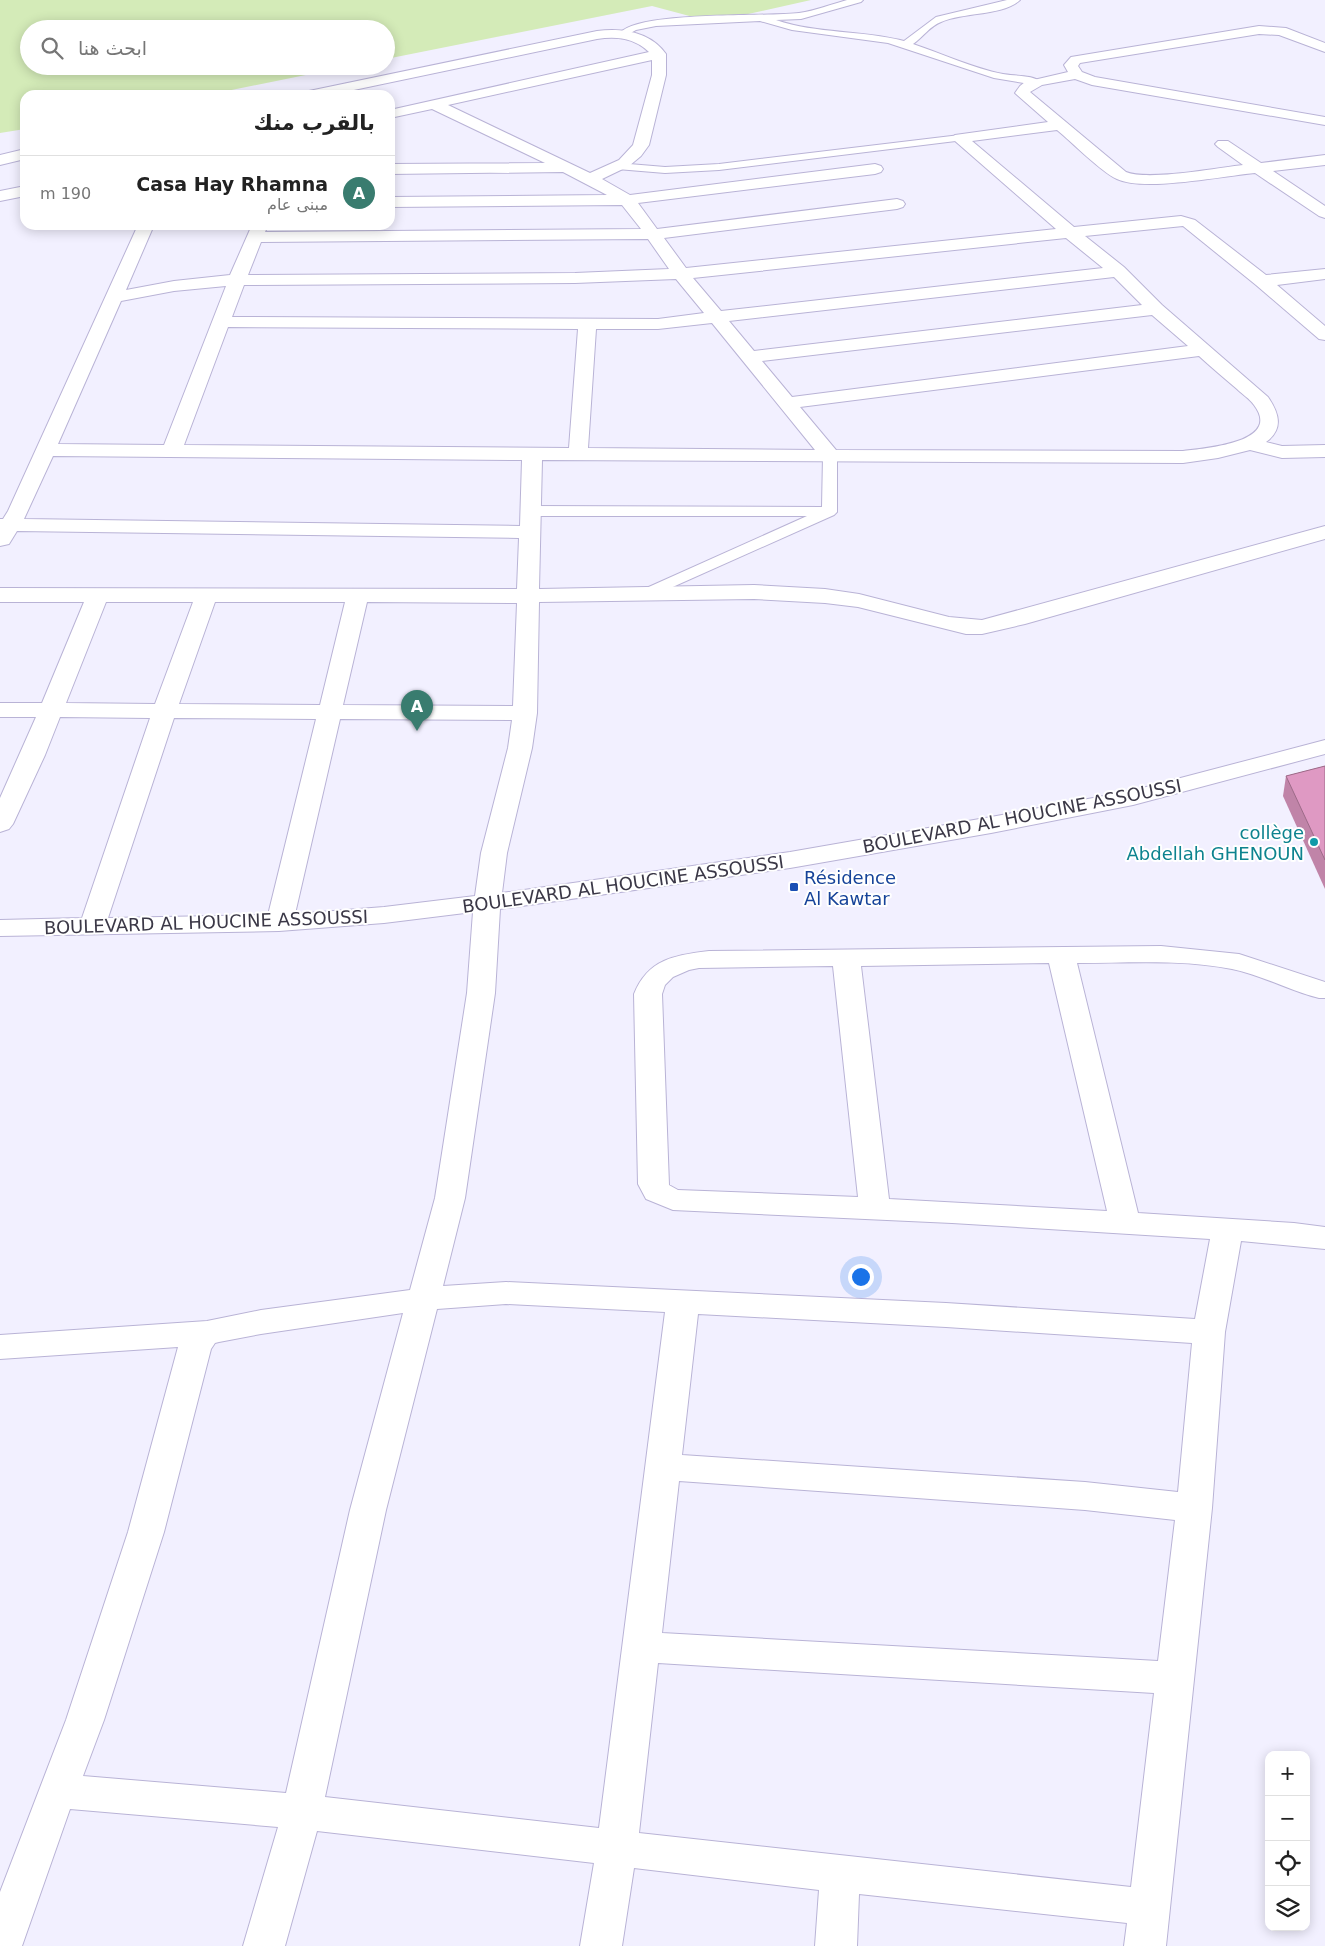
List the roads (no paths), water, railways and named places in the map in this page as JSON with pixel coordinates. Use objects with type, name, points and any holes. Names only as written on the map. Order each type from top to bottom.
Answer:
[{"type":"street","points":[[1076,76],[1071,65],[1076,60],[1259,30],[1281,31],[1319,46]]},
{"type":"street","points":[[333,90],[597,35],[625,33],[644,41],[659,54],[659,75],[636,154],[618,166],[590,179]]},
{"type":"street","points":[[395,113],[659,54]]},
{"type":"street","points":[[1325,121],[1092,82],[1076,76],[1036,82],[1023,88],[1022,93],[1120,175],[1130,179],[1150,180],[1325,160]]},
{"type":"street","points":[[433,104],[568,168],[627,200],[681,274],[830,456]]},
{"type":"street","points":[[960,138],[1060,125]]},
{"type":"street","points":[[46,450],[1183,457],[1229,450],[1248,444],[1263,436],[1269,428],[1267,410],[1261,401],[1156,309],[1118,272],[960,138]]},
{"type":"street","points":[[1223,144],[1325,213]]},
{"type":"street","points":[[0,160],[20,155]]},
{"type":"street","points":[[395,169],[568,168]]},
{"type":"street","points":[[395,202],[627,200],[875,169]]},
{"type":"street","points":[[0,196],[20,191]]},
{"type":"street","points":[[172,451],[257,231],[653,234],[897,204]]},
{"type":"street","points":[[115,296],[174,286],[237,280],[575,278],[681,274],[1181,221],[1189,223],[1262,281],[1325,335]]},
{"type":"street","points":[[0,544],[7,518],[46,450],[144,230]]},
{"type":"street","points":[[221,322],[587,325],[667,323],[1118,272]]},
{"type":"street","points":[[1262,281],[1325,274]]},
{"type":"street","points":[[749,357],[1156,309]]},
{"type":"street","points":[[578,454],[587,325]]},
{"type":"street","points":[[788,403],[1202,350]]},
{"type":"street","points":[[1248,444],[1282,452],[1325,452]]},
{"type":"street","points":[[264,1946],[302,1812],[328,1686],[368,1510],[450,1198],[481,993],[487,904],[494,853],[520,748],[524,713],[532,453]]},
{"type":"street","points":[[7,518],[530,520]]},
{"type":"street","points":[[0,595],[529,596],[754,592],[825,596],[859,601],[956,626],[982,627],[1114,593],[1215,562],[1325,532]]},
{"type":"street","points":[[0,824],[51,710],[98,595]]},
{"type":"street","points":[[92,927],[165,710],[206,596]]},
{"type":"street","points":[[279,923],[332,711],[358,596]]},
{"type":"street","points":[[0,710],[524,713]]},
{"type":"street","name":"BOULEVARD AL HOUCINE ASSOUSSI","points":[[0,928],[279,923],[384,915],[487,904],[790,860],[1000,823],[1133,798],[1325,747]]},
{"type":"street","points":[[1323,995],[1239,962],[1205,956],[1161,954],[743,957],[702,960],[671,966],[657,976],[648,994],[653,1184],[657,1192],[673,1200],[875,1208],[1125,1223],[1325,1238]]},
{"type":"street","points":[[1061,955],[1125,1223]]},
{"type":"street","points":[[846,957],[875,1208]]},
{"type":"street","points":[[1146,1946],[1148,1907],[1194,1508],[1209,1332],[1227,1230]]},
{"type":"street","points":[[0,1347],[207,1333],[261,1322],[424,1299],[506,1293],[946,1315],[1209,1332]]},
{"type":"street","points":[[601,1946],[617,1847],[683,1302]]},
{"type":"street","points":[[1,1946],[56,1791],[85,1720],[146,1532],[195,1346],[199,1338],[207,1333]]},
{"type":"street","points":[[663,1467],[1076,1496],[1194,1508]]},
{"type":"street","points":[[641,1647],[1174,1678]]},
{"type":"street","points":[[56,1791],[302,1812],[840,1874],[1148,1907]]},
{"type":"street","points":[[836,1946],[840,1874]]},
{"type":"lane","points":[[625,33],[633,28],[656,22],[801,16],[858,0]]},
{"type":"lane","points":[[905,44],[913,41],[929,24],[940,19],[996,7],[1015,0]]},
{"type":"lane","points":[[761,18],[789,28],[864,35],[905,44],[992,76],[1016,81],[1036,82]]},
{"type":"lane","points":[[618,166],[665,170],[719,167],[960,138]]},
{"type":"lane","points":[[829,512],[830,456]]},
{"type":"lane","points":[[530,520],[829,512]]},
{"type":"lane","points":[[648,593],[829,512]]},
{"type":"place","name":"Casa Hay Rhamna","points":[[417,731]]},
{"type":"place","name":"collège Abdellah GHENOUN","points":[[1314,842]]},
{"type":"place","name":"Résidence Al Kawtar","points":[[794,887]]}]
